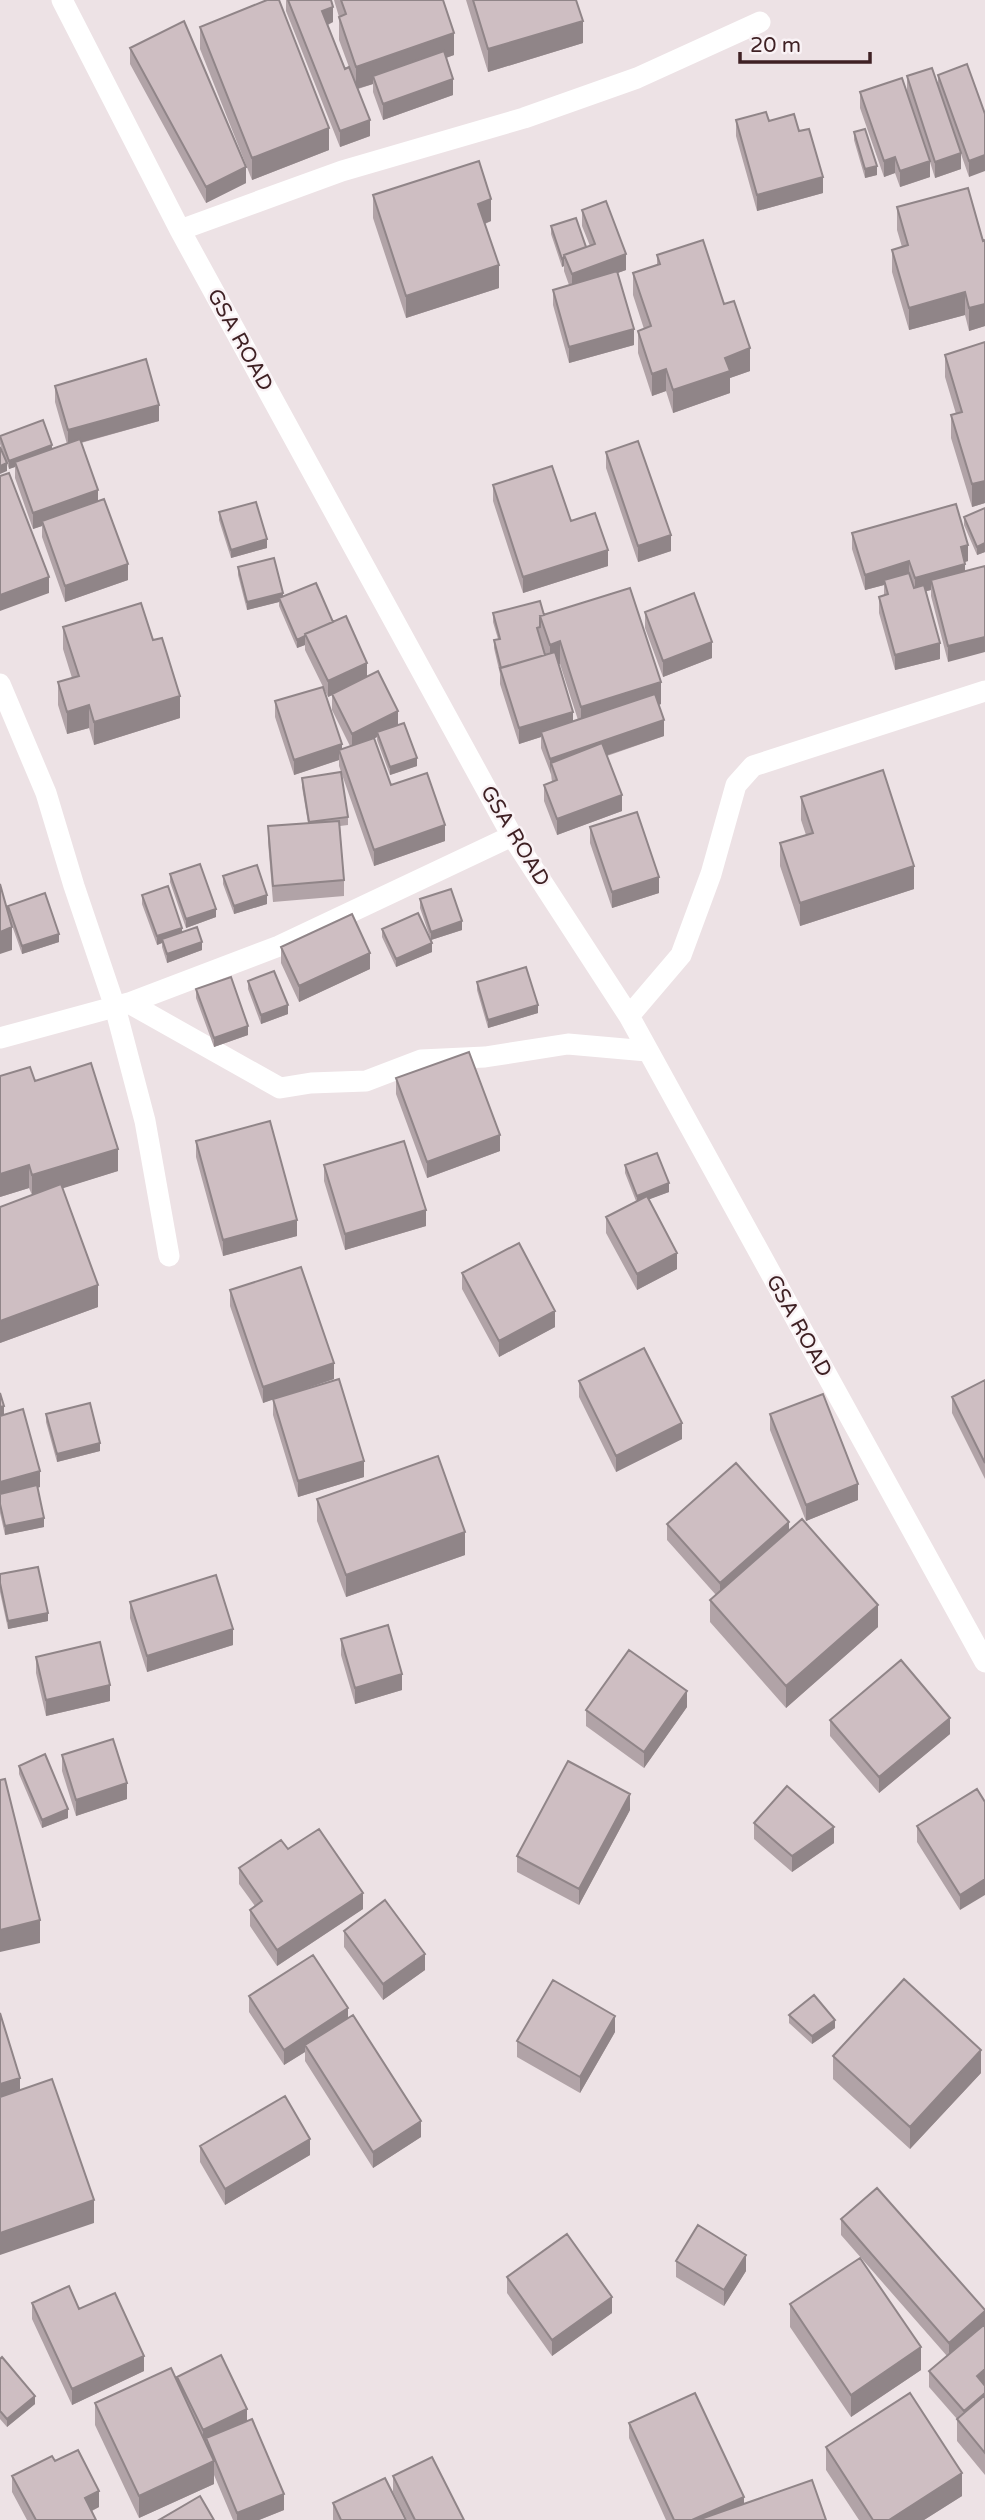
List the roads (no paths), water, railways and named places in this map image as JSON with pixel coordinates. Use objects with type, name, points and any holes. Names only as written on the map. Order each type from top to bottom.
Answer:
[{"type":"street","name":"GSA ROAD","points":[[62,0],[180,230],[512,836],[629,1016],[985,1662]]},
{"type":"street","points":[[180,230],[342,172],[524,118],[624,83],[760,22]]},
{"type":"street","points":[[0,684],[46,793],[74,886],[122,1005],[169,1256]]},
{"type":"street","points":[[629,1016],[681,955],[711,874],[736,785],[753,766],[985,691]]},
{"type":"street","points":[[0,1038],[122,1005],[279,946],[512,836]]},
{"type":"street","points":[[122,1005],[280,1088],[311,1083],[366,1081],[421,1060],[485,1057],[568,1044],[647,1051]]}]
